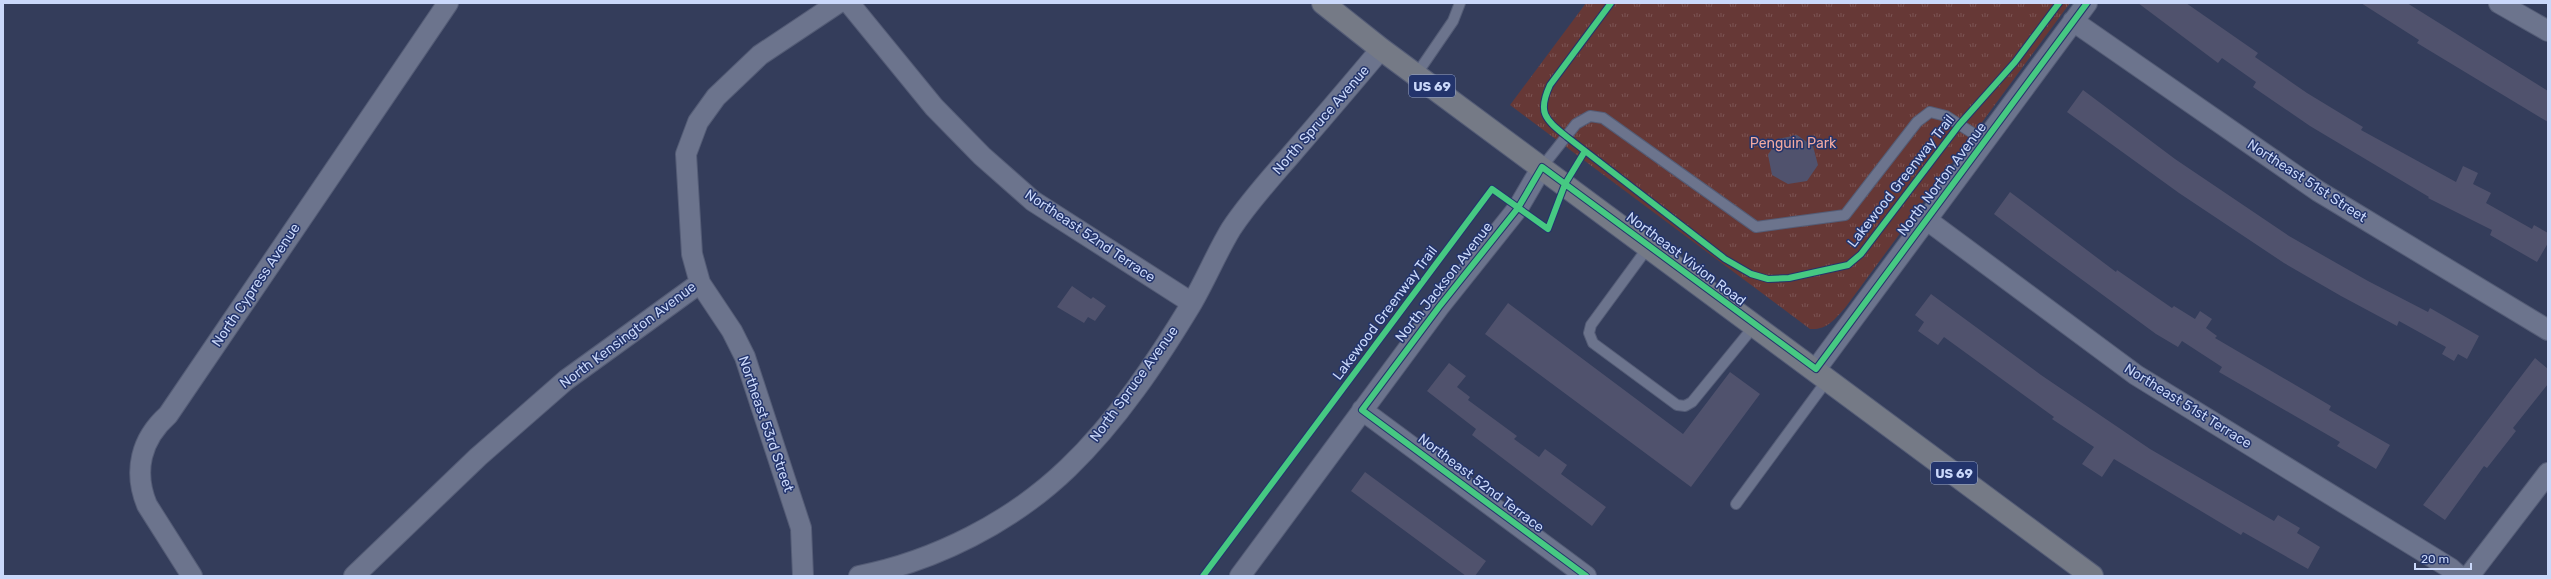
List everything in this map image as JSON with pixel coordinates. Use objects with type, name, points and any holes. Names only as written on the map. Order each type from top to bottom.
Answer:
[{"type":"main road","name":"Northeast Vivion Road","points":[[1323,3],[1381,49],[1822,374],[2092,576]]},
{"type":"street","name":"North Cypress Avenue","points":[[192,576],[148,505],[143,493],[140,468],[145,444],[159,423],[168,415],[448,3]]},
{"type":"street","name":"North Kensington Avenue","points":[[354,576],[478,457],[566,380],[700,283],[692,254],[686,154],[698,122],[716,97],[760,56],[838,3]]},
{"type":"street","name":"Northeast 52nd Terrace","points":[[849,3],[934,107],[982,156],[1033,201],[1192,303]]},
{"type":"street","name":"North Norton Avenue","points":[[1822,374],[1927,220],[2087,3]]},
{"type":"street","points":[[2499,3],[2548,31]]},
{"type":"street","name":"Northeast 51st Street","points":[[2073,22],[2318,191],[2548,330]]},
{"type":"street","name":"North Spruce Avenue","points":[[859,576],[920,559],[963,540],[1030,499],[1085,450],[1117,412],[1156,359],[1192,303],[1231,229],[1261,190],[1381,49]]},
{"type":"street","name":"North Jackson Avenue","points":[[1240,576],[1439,307],[1518,208],[1542,167]]},
{"type":"street","name":"Northeast 51st Terrace","points":[[1927,220],[2136,375],[2450,568],[2459,576]]},
{"type":"street","name":"Northeast 53rd Street","points":[[700,283],[732,331],[745,357],[801,528],[803,576]]},
{"type":"street","name":"Northeast 52nd Terrace","points":[[1362,410],[1586,576]]},
{"type":"street","points":[[2469,576],[2548,473]]},
{"type":"lane","points":[[1416,75],[1453,21],[1460,3]]},
{"type":"lane","points":[[1542,167],[1576,124],[1590,116],[1603,118],[1756,227],[1845,215],[1916,122],[1930,112],[1946,116],[1985,141]]},
{"type":"lane","points":[[1649,246],[1591,325],[1589,333],[1593,343],[1599,348],[1677,405],[1685,406],[1692,402],[1755,325]]},
{"type":"lane","points":[[1736,504],[1822,374]]},
{"type":"green space","name":"Penguin Park","points":[[1586,3],[2070,3],[1845,308],[1826,326],[1810,329],[1510,105]]},
{"type":"building","points":[[2138,3],[2186,3],[2258,53],[2255,57],[2307,93],[2363,127],[2361,130],[2456,182],[2463,166],[2478,173],[2473,184],[2491,193],[2486,203],[2532,229],[2534,225],[2548,233],[2548,243],[2537,262],[2490,235],[2492,230],[2428,198],[2429,197],[2310,126],[2253,87],[2256,82],[2222,58],[2218,63]]},
{"type":"building","points":[[2361,3],[2407,3],[2548,91],[2548,122],[2417,43],[2419,40]]},
{"type":"building","points":[[2083,90],[2175,159],[2289,236],[2368,281],[2428,312],[2430,308],[2479,336],[2467,359],[2458,354],[2454,361],[2442,354],[2446,347],[2399,321],[2397,326],[2341,296],[2284,263],[2179,193],[2067,112]]},
{"type":"building","points":[[1797,135],[1813,146],[1818,165],[1807,181],[1788,184],[1772,175],[1768,155],[1778,139]]},
{"type":"building","points":[[2010,192],[2116,272],[2117,270],[2172,308],[2174,306],[2195,319],[2200,311],[2212,319],[2206,328],[2217,336],[2215,338],[2331,406],[2329,410],[2390,445],[2376,469],[2337,446],[2340,442],[2219,372],[2222,367],[2182,341],[2178,347],[2156,334],[1994,214]]},
{"type":"building","points":[[1072,286],[1091,299],[1093,297],[1106,306],[1095,321],[1088,317],[1084,323],[1057,307]]},
{"type":"building","points":[[1931,294],[2041,375],[2150,449],[2274,521],[2278,515],[2300,528],[2297,533],[2320,547],[2308,569],[2243,532],[2241,535],[2114,459],[2102,477],[2082,464],[2094,447],[2052,419],[2054,417],[1944,337],[1938,345],[1918,331],[1924,322],[1915,315]]},
{"type":"building","points":[[1508,303],[1683,434],[1730,372],[1760,394],[1691,487],[1485,334]]},
{"type":"building","points":[[2535,358],[2548,369],[2548,384],[2513,428],[2516,431],[2487,468],[2484,466],[2445,520],[2423,505]]},
{"type":"building","points":[[1449,363],[1466,376],[1457,387],[1470,397],[1468,400],[1517,436],[1514,439],[1539,457],[1545,449],[1567,465],[1561,474],[1606,507],[1592,526],[1472,435],[1476,429],[1427,391]]},
{"type":"building","points":[[1365,472],[1486,561],[1475,576],[1466,576],[1351,491]]},
{"type":"cycle path","name":"Lakewood Greenway Trail","points":[[1611,3],[1550,85],[1544,102],[1545,115],[1553,125],[1567,137],[1725,259],[1751,274],[1768,279],[1789,278],[1848,265],[1861,254],[1959,125],[2015,62],[2059,3]]},
{"type":"cycle path","points":[[1586,576],[1362,410],[1439,307],[1518,208],[1542,167],[1816,369],[2087,3]]},
{"type":"cycle path","name":"Lakewood Greenway Trail","points":[[1203,576],[1492,189],[1548,229],[1565,184],[1585,151]]}]
